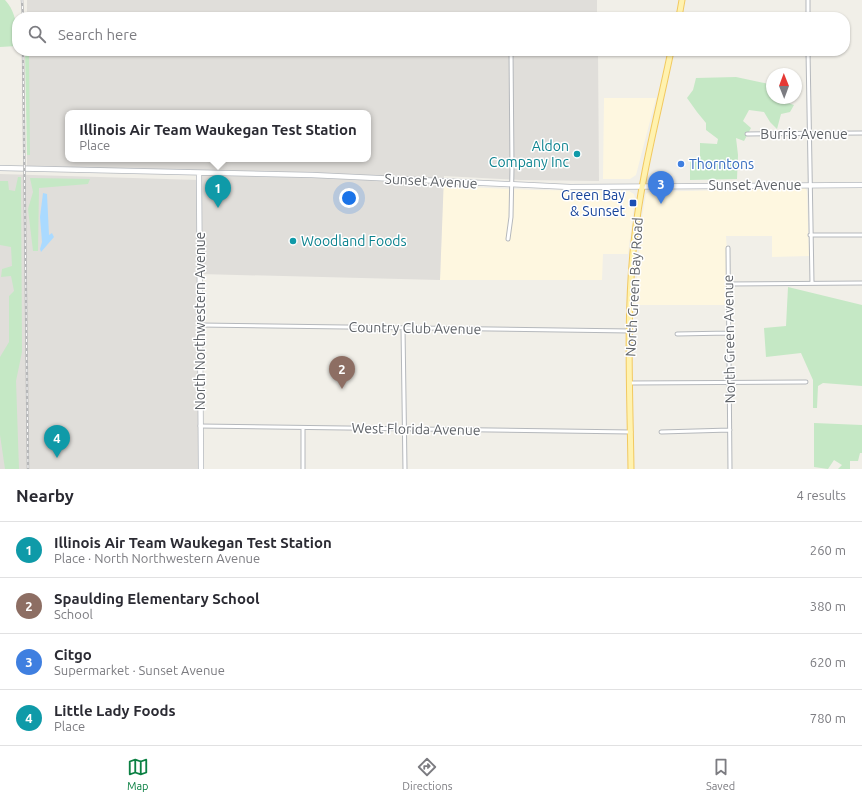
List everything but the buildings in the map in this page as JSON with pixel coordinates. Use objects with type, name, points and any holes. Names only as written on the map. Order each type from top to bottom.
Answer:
[{"type":"main road","points":[[680,12],[682,0]]},
{"type":"main road","name":"North Green Bay Road","points":[[631,469],[630,331],[633,251],[642,186],[670,56]]},
{"type":"street","points":[[808,0],[808,12]]},
{"type":"street","points":[[508,240],[511,217],[512,185],[511,56]]},
{"type":"street","points":[[808,56],[809,185],[812,283]]},
{"type":"street","name":"Burris Avenue","points":[[747,134],[862,133]]},
{"type":"street","name":"Sunset Avenue","points":[[0,168],[411,179],[512,185],[642,186],[862,184]]},
{"type":"street","name":"North Northwestern Avenue","points":[[199,173],[200,469]]},
{"type":"street","points":[[810,235],[862,235]]},
{"type":"street","name":"North Green Avenue","points":[[728,248],[730,469]]},
{"type":"street","points":[[728,284],[862,282]]},
{"type":"street","name":"Country Club Avenue","points":[[200,326],[630,331]]},
{"type":"street","points":[[403,328],[404,469]]},
{"type":"street","points":[[677,334],[729,333]]},
{"type":"street","points":[[630,383],[806,382]]},
{"type":"street","name":"West Florida Avenue","points":[[200,426],[631,432]]},
{"type":"street","points":[[303,428],[303,469]]},
{"type":"street","points":[[661,432],[730,430]]},
{"type":"shaded area","points":[[27,0],[597,0],[597,12],[27,12]]},
{"type":"shaded area","points":[[27,56],[598,56],[599,181],[521,180],[444,176],[440,280],[200,274],[202,469],[0,469],[0,174],[199,180],[199,173],[27,171]]},
{"type":"shaded area","points":[[604,98],[656,98],[636,175],[630,179],[603,179]]},
{"type":"shaded area","points":[[443,186],[534,190],[629,191],[634,194],[635,198],[628,254],[603,254],[602,280],[440,280]]},
{"type":"shaded area","points":[[805,188],[807,191],[809,256],[772,257],[772,236],[726,236],[730,305],[635,305],[641,223],[646,194],[649,192]]},
{"type":"green space","points":[[0,0],[5,0],[13,12],[12,46],[0,47]]},
{"type":"green space","points":[[25,56],[29,56],[30,155],[27,155]]},
{"type":"green space","points":[[736,77],[766,83],[766,104],[794,105],[790,112],[781,114],[777,129],[770,122],[764,112],[749,110],[743,121],[751,128],[744,141],[736,138],[738,155],[737,179],[690,180],[690,158],[700,157],[700,143],[717,144],[718,139],[706,130],[706,123],[687,98],[693,90],[696,78]]},
{"type":"green space","points":[[18,177],[21,177],[22,352],[16,381],[19,469],[5,469],[0,435],[0,357],[9,342],[9,296],[14,291],[11,276],[1,277],[2,269],[12,266],[11,247],[0,245],[0,181],[8,181],[9,190],[15,191]]},
{"type":"green space","points":[[30,178],[90,179],[88,184],[39,188],[38,251],[33,251],[28,209],[33,192]]},
{"type":"green space","points":[[788,287],[862,305],[862,386],[823,383],[818,386],[817,408],[813,408],[813,380],[801,353],[766,357],[764,328],[786,326]]},
{"type":"green space","points":[[814,423],[862,425],[862,453],[860,453],[858,461],[850,461],[850,469],[838,469],[842,465],[834,460],[828,469],[814,467]]},
{"type":"water","points":[[43,193],[47,194],[49,235],[52,233],[54,237],[41,252],[40,249],[42,242],[40,217]]},
{"type":"railway","points":[[22,0],[23,12]]},
{"type":"railway","points":[[23,56],[28,469]]},
{"type":"place","name":"Aldon Company Inc","points":[[577,154]]},
{"type":"place","name":"Thorntons","points":[[681,164]]},
{"type":"place","name":"Green Bay & Sunset","points":[[633,203]]},
{"type":"place","name":"Citgo","points":[[661,204]]},
{"type":"place","name":"Illinois Air Team Waukegan Test Station","points":[[218,208]]},
{"type":"place","name":"Woodland Foods","points":[[293,241]]},
{"type":"place","name":"Spaulding Elementary School","points":[[342,389]]},
{"type":"place","name":"Little Lady Foods","points":[[57,458]]}]
